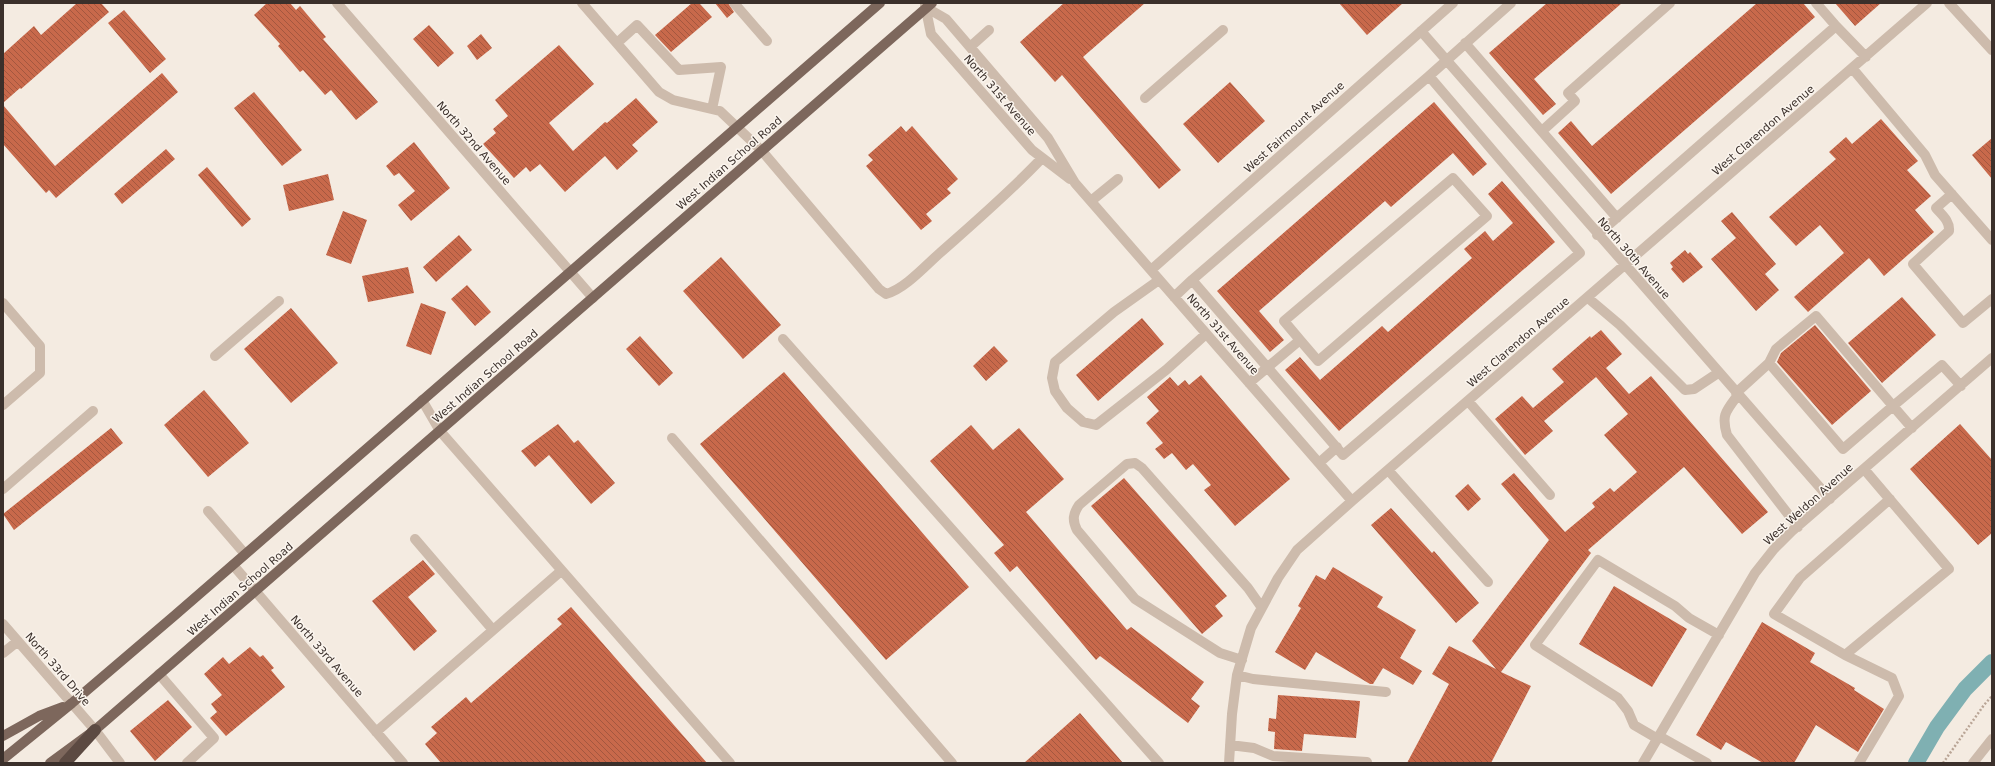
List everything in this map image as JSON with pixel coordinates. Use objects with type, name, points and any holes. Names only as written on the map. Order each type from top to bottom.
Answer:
[{"type":"highway","points":[[65,763],[95,730]]},
{"type":"main road","name":"West Indian School Road","points":[[3,759],[72,703],[233,565],[880,3]]},
{"type":"main road","name":"West Indian School Road","points":[[50,763],[95,730],[928,5]]},
{"type":"main road","points":[[3,736],[39,716],[72,703]]},
{"type":"street","name":"North 32nd Avenue","points":[[337,3],[593,298]]},
{"type":"street","points":[[582,3],[659,92],[673,100],[720,111],[737,127],[762,151],[879,289],[886,294],[895,292],[922,269],[1024,177],[1042,158]]},
{"type":"street","points":[[734,3],[767,41]]},
{"type":"street","name":"West Fairmount Avenue","points":[[1151,270],[1453,3]]},
{"type":"street","points":[[1174,297],[1511,3]]},
{"type":"street","points":[[1542,132],[1576,101],[1568,93],[1670,3]]},
{"type":"street","points":[[1816,3],[1836,26],[1866,56]]},
{"type":"street","name":"West Clarendon Avenue","points":[[1229,763],[1232,714],[1238,675],[1251,628],[1278,578],[1297,550],[1927,3]]},
{"type":"street","points":[[1949,3],[1992,50]]},
{"type":"street","name":"North 31st Avenue","points":[[928,5],[946,19],[970,46],[1048,138],[1075,183],[1352,501]]},
{"type":"street","name":"North 31st Avenue","points":[[928,5],[932,34],[1032,150],[1075,183]]},
{"type":"street","points":[[617,43],[637,25],[680,70],[721,67],[712,109]]},
{"type":"street","points":[[1598,235],[1836,26]]},
{"type":"street","points":[[970,46],[989,30]]},
{"type":"street","points":[[1145,98],[1223,30]]},
{"type":"street","name":"North 30th Avenue","points":[[1421,31],[1718,373],[1830,499]]},
{"type":"street","points":[[1465,43],[1617,218]]},
{"type":"street","points":[[1852,68],[1925,155],[1931,169],[1992,240]]},
{"type":"street","points":[[1192,280],[1343,455],[1580,253],[1429,76]]},
{"type":"street","points":[[1091,201],[1118,178]]},
{"type":"street","points":[[1453,178],[1487,216],[1318,361],[1300,340],[1284,321],[1453,178]]},
{"type":"street","points":[[1952,194],[1936,208],[1949,226],[1949,231],[1913,264],[1963,323],[1990,304]]},
{"type":"street","points":[[1159,280],[1114,312],[1055,362],[1052,378],[1055,392],[1067,408],[1083,422],[1096,425],[1166,370],[1206,334]]},
{"type":"street","points":[[1588,298],[1620,325],[1685,390],[1694,389],[1718,373]]},
{"type":"street","points":[[215,356],[279,301]]},
{"type":"street","points":[[3,303],[40,346],[40,373],[3,405]]},
{"type":"street","points":[[1798,526],[1727,435],[1723,421],[1726,410],[1737,394],[1770,363],[1776,349],[1816,316],[1912,428]]},
{"type":"street","points":[[783,339],[1159,763]]},
{"type":"street","points":[[1249,382],[1300,340]]},
{"type":"street","name":"West Weldon Avenue","points":[[1643,763],[1755,573],[1774,549],[1798,526],[1992,358]]},
{"type":"street","points":[[1770,363],[1843,449],[1942,365],[1960,386]]},
{"type":"street","points":[[422,400],[440,431],[730,763]]},
{"type":"street","points":[[1468,401],[1550,495]]},
{"type":"street","points":[[3,489],[93,411]]},
{"type":"street","points":[[672,438],[952,763]]},
{"type":"street","points":[[1319,463],[1337,447]]},
{"type":"street","points":[[1242,660],[1220,653],[1135,599],[1077,530],[1073,520],[1074,511],[1127,464],[1135,463],[1142,468],[1248,588],[1262,608]]},
{"type":"street","points":[[1845,655],[1949,569],[1864,469]]},
{"type":"street","points":[[1388,470],[1488,582]]},
{"type":"street","points":[[1859,763],[1899,696],[1892,678],[1845,655],[1774,614],[1800,578],[1890,499]]},
{"type":"street","points":[[208,512],[245,554]]},
{"type":"street","points":[[416,539],[493,630]]},
{"type":"street","points":[[1707,763],[1634,725],[1628,712],[1618,698],[1535,645],[1598,560],[1675,606],[1689,618],[1719,634]]},
{"type":"street","name":"North 33rd Avenue","points":[[233,565],[403,763]]},
{"type":"street","points":[[376,732],[561,571]]},
{"type":"street","name":"North 33rd Drive","points":[[3,624],[95,730],[120,763]]},
{"type":"street","points":[[3,653],[18,641]]},
{"type":"street","points":[[159,674],[214,738],[187,763]]},
{"type":"street","points":[[1238,675],[1252,679],[1386,692]]},
{"type":"street","points":[[1973,763],[1992,739]]},
{"type":"street","points":[[1230,745],[1254,748],[1273,756],[1367,762]]},
{"type":"path","points":[[1943,763],[1992,696]]},
{"type":"building","points":[[77,3],[101,3],[109,12],[3,103],[3,54],[34,26],[41,35]]},
{"type":"building","points":[[267,3],[290,3],[296,10],[300,6],[326,37],[323,39],[378,102],[356,120],[331,90],[325,95],[303,70],[300,72],[278,46],[280,44],[254,15]]},
{"type":"building","points":[[692,3],[699,3],[712,17],[671,52],[655,35]]},
{"type":"building","points":[[715,3],[728,3],[734,12],[727,18]]},
{"type":"building","points":[[1064,3],[1145,3],[1083,57],[1181,170],[1159,189],[1062,75],[1055,82],[1020,42]]},
{"type":"building","points":[[1339,3],[1403,3],[1367,35]]},
{"type":"building","points":[[1547,3],[1622,3],[1534,79],[1556,104],[1543,115],[1489,53]]},
{"type":"building","points":[[1757,3],[1803,3],[1815,17],[1611,194],[1558,133],[1571,121],[1592,146]]},
{"type":"building","points":[[1835,3],[1881,3],[1855,26]]},
{"type":"building","points":[[124,10],[166,59],[150,73],[108,23]]},
{"type":"building","points":[[429,25],[454,53],[438,67],[413,39]]},
{"type":"building","points":[[481,34],[492,48],[477,60],[467,46]]},
{"type":"building","points":[[559,45],[594,84],[549,123],[573,151],[605,122],[607,123],[636,98],[658,122],[632,145],[638,151],[617,170],[605,156],[565,192],[540,164],[530,172],[526,167],[514,178],[483,144],[496,133],[493,129],[508,116],[495,100]]},
{"type":"building","points":[[162,73],[178,92],[56,198],[49,190],[46,193],[3,144],[3,105],[55,166]]},
{"type":"building","points":[[1230,82],[1265,121],[1218,163],[1183,124]]},
{"type":"building","points":[[254,92],[302,150],[282,166],[234,108]]},
{"type":"building","points":[[1434,102],[1487,164],[1473,176],[1453,153],[1391,207],[1385,201],[1259,311],[1284,340],[1270,352],[1217,291]]},
{"type":"building","points":[[1881,119],[1918,161],[1907,170],[1931,196],[1915,210],[1934,232],[1884,276],[1869,258],[1808,312],[1794,297],[1844,253],[1820,225],[1796,246],[1769,217],[1836,159],[1829,152],[1846,137],[1852,144]]},
{"type":"building","points":[[901,126],[906,132],[912,126],[958,179],[947,189],[951,193],[926,214],[932,221],[921,230],[866,166],[873,160],[868,155]]},
{"type":"building","points":[[1992,138],[1992,179],[1972,155]]},
{"type":"building","points":[[414,142],[450,188],[411,221],[398,205],[415,191],[399,173],[394,176],[386,166]]},
{"type":"building","points":[[166,149],[175,159],[122,204],[114,194]]},
{"type":"building","points":[[207,167],[251,219],[242,227],[198,175]]},
{"type":"building","points":[[328,174],[334,200],[289,211],[283,185]]},
{"type":"building","points":[[1502,181],[1555,242],[1339,431],[1285,370],[1300,357],[1320,380],[1382,326],[1388,332],[1472,258],[1464,249],[1485,231],[1493,241],[1513,223],[1488,194]]},
{"type":"building","points":[[343,211],[367,220],[351,264],[326,255]]},
{"type":"building","points":[[1732,212],[1776,264],[1765,274],[1779,290],[1756,311],[1711,259],[1736,238],[1721,221]]},
{"type":"building","points":[[459,235],[472,250],[436,282],[423,267]]},
{"type":"building","points":[[1685,250],[1688,254],[1690,252],[1703,267],[1683,283],[1671,269],[1673,267],[1670,263]]},
{"type":"building","points":[[721,257],[781,325],[743,359],[683,291]]},
{"type":"building","points":[[408,267],[414,293],[368,302],[362,276]]},
{"type":"building","points":[[467,285],[491,312],[475,326],[451,299]]},
{"type":"building","points":[[1902,297],[1936,335],[1882,383],[1848,343]]},
{"type":"building","points":[[421,303],[446,312],[431,355],[406,346]]},
{"type":"building","points":[[291,308],[338,363],[291,403],[244,349]]},
{"type":"building","points":[[1142,318],[1164,344],[1098,401],[1076,375]]},
{"type":"building","points":[[1815,325],[1871,391],[1832,425],[1777,362],[1781,353]]},
{"type":"building","points":[[1601,330],[1622,354],[1606,368],[1629,394],[1651,376],[1768,512],[1742,534],[1684,467],[1588,550],[1591,553],[1501,672],[1531,686],[1491,763],[1407,763],[1449,684],[1432,674],[1449,646],[1496,669],[1472,641],[1549,540],[1501,484],[1514,473],[1565,532],[1595,507],[1592,503],[1610,488],[1614,492],[1637,472],[1604,435],[1628,414],[1596,377],[1544,421],[1553,431],[1525,455],[1495,419],[1522,396],[1533,408],[1564,382],[1552,369],[1590,336],[1591,338]]},
{"type":"building","points":[[640,336],[673,373],[659,386],[626,349]]},
{"type":"building","points":[[994,346],[1008,361],[986,381],[973,366]]},
{"type":"building","points":[[784,372],[969,587],[886,660],[700,444]]},
{"type":"building","points":[[1201,375],[1290,479],[1235,526],[1204,490],[1211,485],[1193,464],[1186,470],[1172,453],[1164,459],[1155,449],[1163,443],[1146,423],[1159,411],[1147,397],[1170,377],[1178,386],[1185,380],[1189,385]]},
{"type":"building","points":[[204,390],[249,443],[208,477],[164,425]]},
{"type":"building","points":[[558,424],[574,443],[578,440],[615,483],[591,504],[549,455],[535,467],[521,451]]},
{"type":"building","points":[[1960,424],[1992,460],[1992,533],[1978,545],[1910,469]]},
{"type":"building","points":[[971,425],[993,450],[1019,428],[1064,479],[1026,512],[1127,630],[1131,627],[1204,682],[1191,699],[1200,706],[1188,723],[1100,656],[1096,660],[1017,566],[1010,572],[994,553],[1004,545],[930,461]]},
{"type":"building","points":[[111,428],[123,443],[14,530],[3,514]]},
{"type":"building","points":[[1124,478],[1227,596],[1215,606],[1223,616],[1202,634],[1091,506]]},
{"type":"building","points":[[1468,484],[1481,499],[1468,511],[1455,496]]},
{"type":"building","points":[[1391,508],[1432,553],[1434,551],[1479,603],[1456,623],[1371,525]]},
{"type":"building","points":[[423,560],[435,574],[408,597],[437,631],[414,651],[372,601]]},
{"type":"building","points":[[1333,567],[1383,597],[1377,607],[1416,630],[1400,658],[1422,671],[1413,685],[1383,668],[1373,684],[1370,684],[1316,652],[1305,670],[1275,652],[1301,608],[1298,606],[1316,575],[1325,580]]},
{"type":"building","points":[[1614,586],[1687,629],[1652,687],[1579,644]]},
{"type":"building","points":[[571,607],[707,763],[441,763],[425,744],[437,733],[431,727],[466,697],[471,703],[562,624],[557,619]]},
{"type":"building","points":[[1762,622],[1815,653],[1810,662],[1855,688],[1854,690],[1884,709],[1858,752],[1816,725],[1794,763],[1763,763],[1726,742],[1721,750],[1696,735]]},
{"type":"building","points":[[250,647],[260,657],[263,655],[274,668],[271,670],[285,687],[226,736],[210,718],[217,712],[211,704],[222,695],[204,674],[223,657],[229,664]]},
{"type":"building","points":[[1278,695],[1360,701],[1356,738],[1304,734],[1302,751],[1274,749],[1275,732],[1268,731],[1269,718],[1276,719]]},
{"type":"building","points":[[168,700],[192,727],[155,761],[130,731]]},
{"type":"building","points":[[1080,713],[1123,763],[1024,763]]},
{"type":"waterway","points":[[1916,763],[1937,727],[1965,689],[1992,662]]}]
